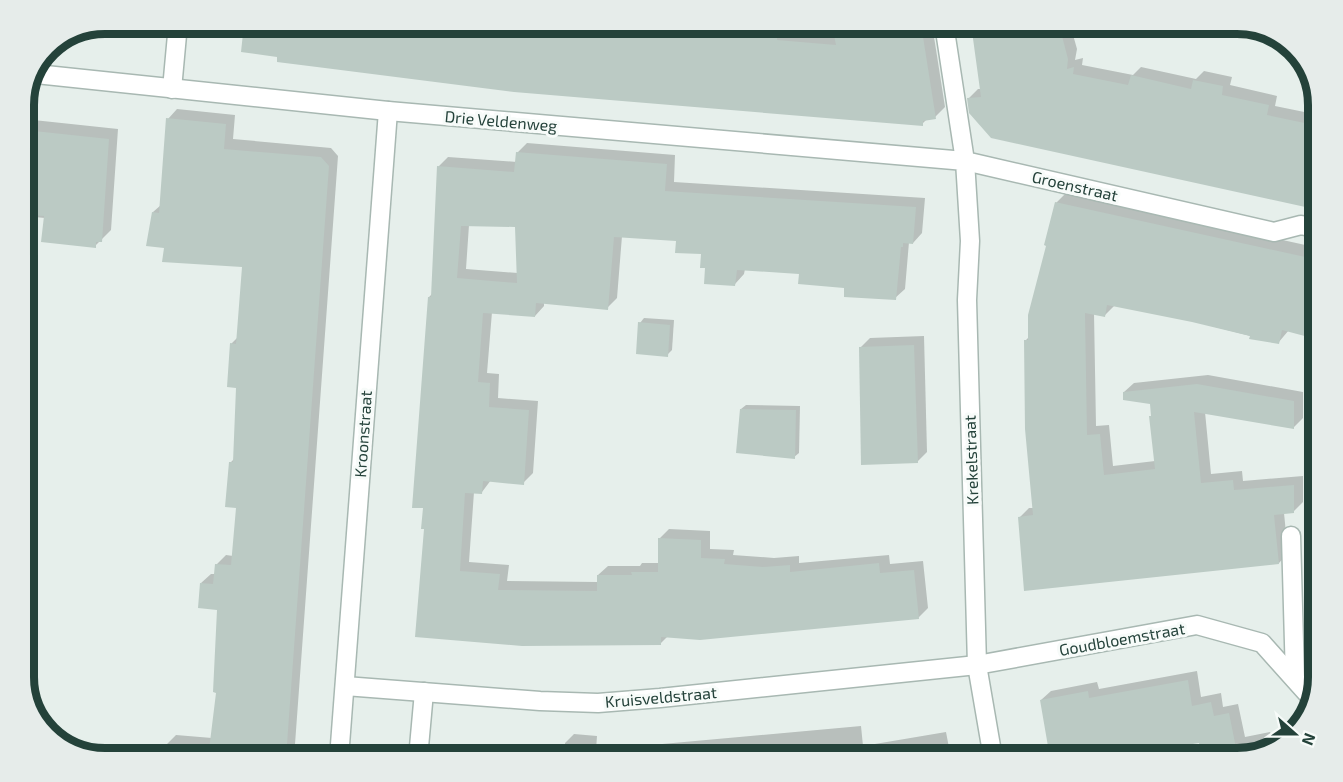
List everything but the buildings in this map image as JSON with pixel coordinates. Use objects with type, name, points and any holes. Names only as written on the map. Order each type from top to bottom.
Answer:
[{"type":"street","points":[[172,89],[177,34]]},
{"type":"street","points":[[946,34],[965,161]]},
{"type":"street","name":"Drie Veldenweg","points":[[42,75],[387,111],[965,161]]},
{"type":"street","name":"Kroonstraat","points":[[340,748],[387,111]]},
{"type":"street","name":"Groenstraat","points":[[965,161],[1274,232],[1300,225],[1308,227]]},
{"type":"street","name":"Krekelstraat","points":[[965,161],[970,241],[967,300],[977,665],[991,748]]},
{"type":"street","points":[[1291,536],[1295,679]]},
{"type":"street","name":"Goudbloemstraat","points":[[977,665],[1197,626],[1262,643],[1307,692]]},
{"type":"street","name":"Kruisveldstraat","points":[[345,686],[598,703],[977,665]]},
{"type":"street","points":[[419,748],[424,692]]}]
